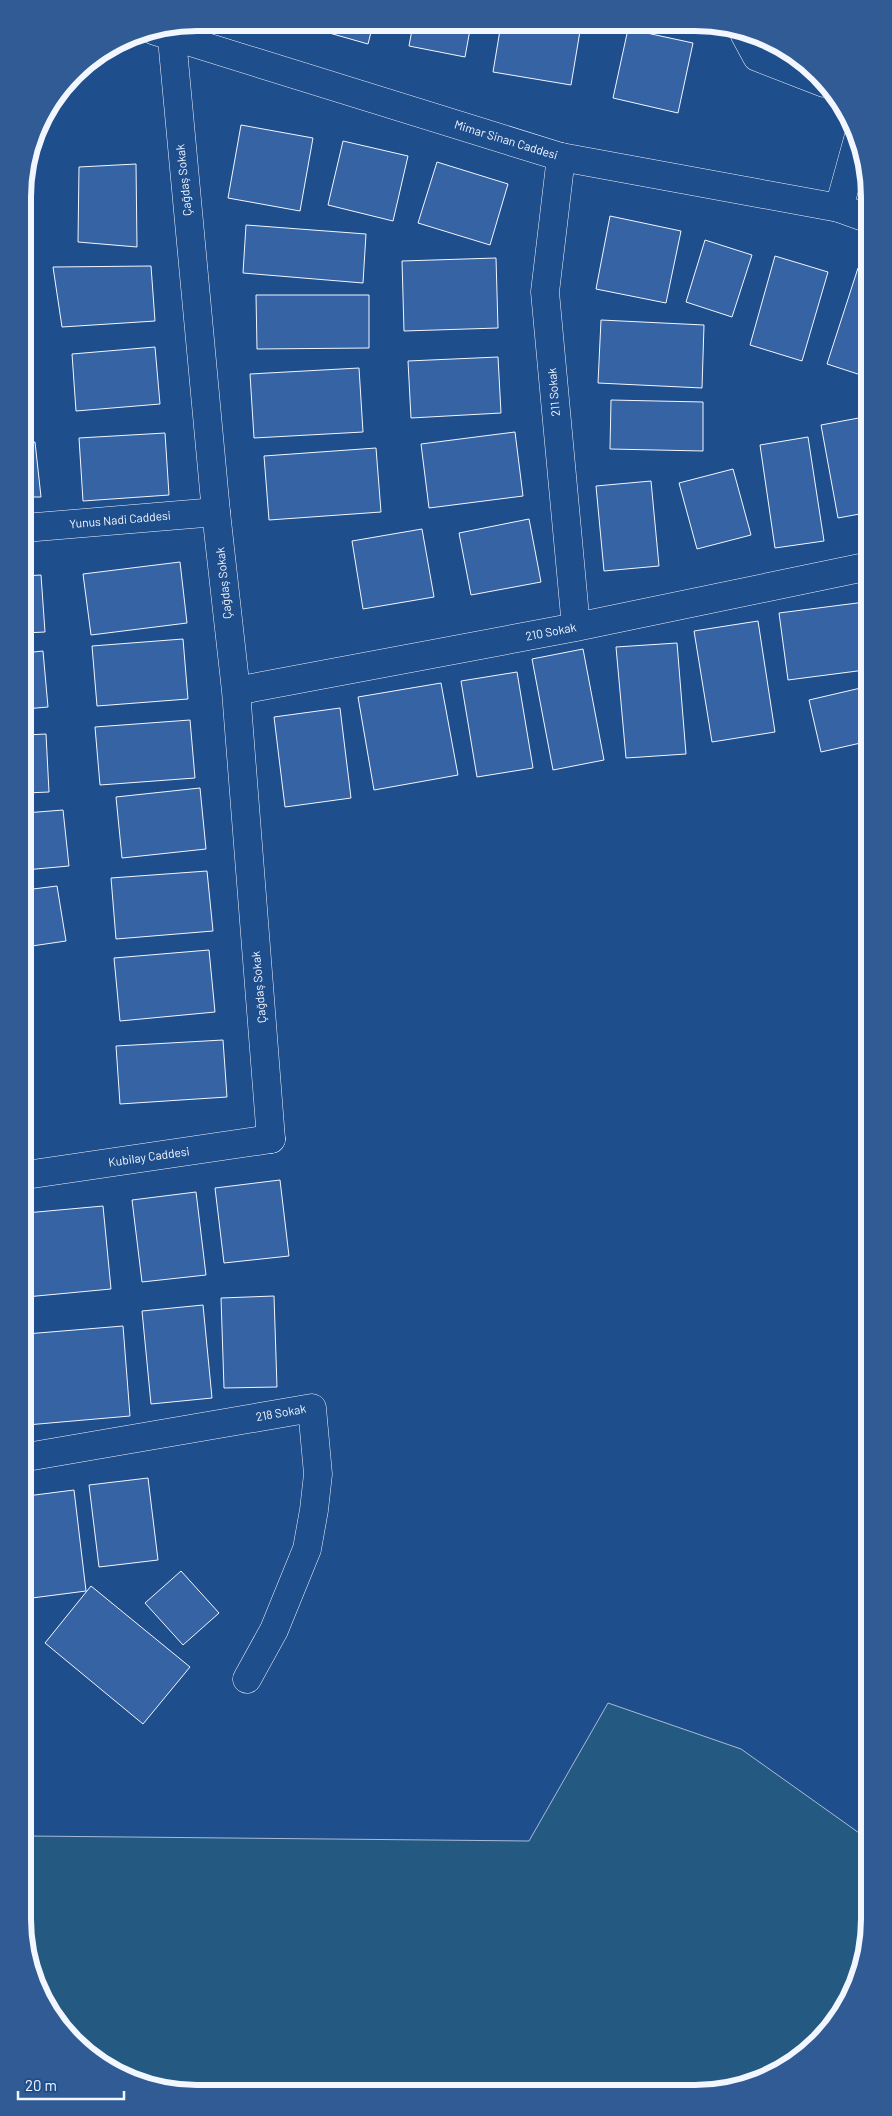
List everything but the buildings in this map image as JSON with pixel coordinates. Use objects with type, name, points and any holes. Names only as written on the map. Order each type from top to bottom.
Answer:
[{"type":"street","name":"Mimar Sinan Caddesi","points":[[172,33],[561,157],[851,212]]},
{"type":"street","name":"Çağdaş Sokak","points":[[165,34],[236,691],[271,1140]]},
{"type":"street","points":[[747,40],[757,57],[809,77]]},
{"type":"street","name":"211 Sokak","points":[[561,157],[545,292],[576,627]]},
{"type":"street","points":[[851,212],[856,159]]},
{"type":"street","name":"Yunus Nadi Caddesi","points":[[32,527],[216,512]]},
{"type":"street","name":"210 Sokak","points":[[236,691],[576,627],[861,568]]},
{"type":"street","name":"Kubilay Caddesi","points":[[31,1173],[271,1140]]},
{"type":"street","name":"218 Sokak","points":[[31,1456],[312,1408],[318,1474],[307,1549],[274,1630],[247,1679]]},
{"type":"shaded area","points":[[608,1703],[741,1749],[860,1834],[859,1941],[855,1962],[844,1992],[820,2028],[804,2044],[778,2063],[738,2079],[717,2083],[695,2085],[197,2085],[165,2082],[144,2076],[124,2068],[88,2044],[59,2011],[48,1992],[37,1962],[31,1919],[31,1836],[529,1841]]}]
